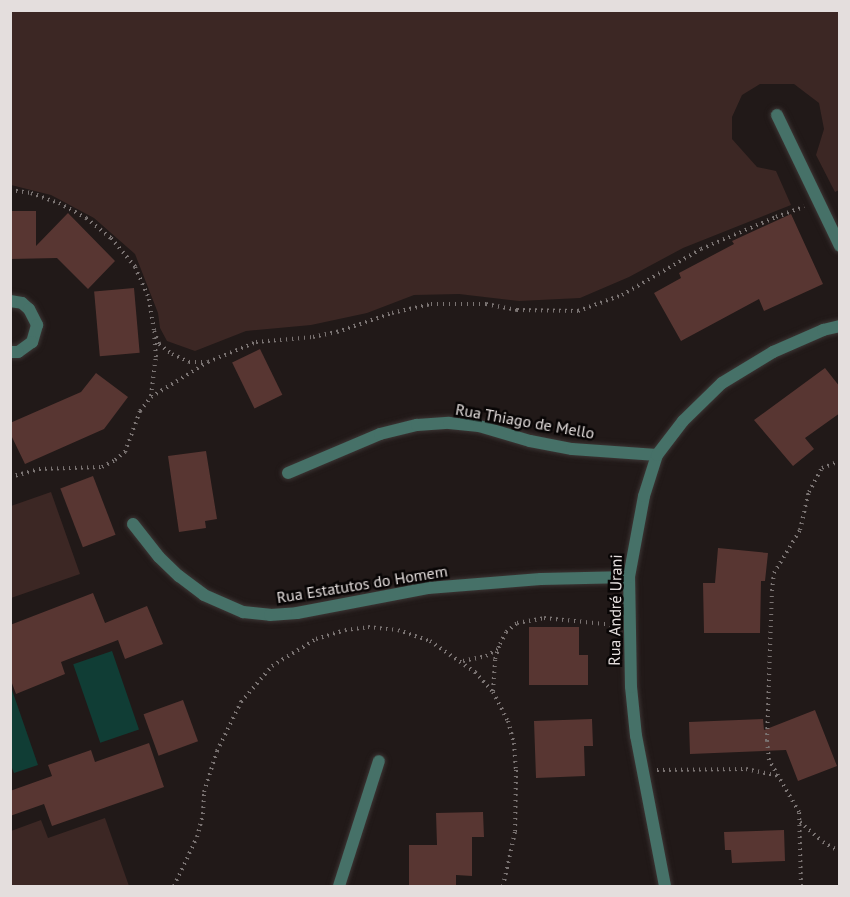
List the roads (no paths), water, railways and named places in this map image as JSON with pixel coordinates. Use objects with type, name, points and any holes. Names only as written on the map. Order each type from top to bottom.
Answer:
[{"type":"street","points":[[777,115],[840,246]]},
{"type":"street","points":[[10,302],[22,303],[29,309],[37,325],[32,342],[18,352],[10,352]]},
{"type":"street","name":"Rua André Urani","points":[[665,886],[643,772],[631,687],[629,627],[629,577],[637,522],[657,455],[683,421],[722,383],[773,352],[823,330],[840,326]]},
{"type":"street","name":"Rua Thiago de Mello","points":[[288,473],[380,434],[417,425],[449,423],[478,426],[531,441],[572,448],[657,455]]},
{"type":"street","name":"Rua Estatutos do Homem","points":[[133,524],[159,558],[204,595],[243,612],[270,615],[297,613],[428,588],[541,579],[629,577]]},
{"type":"street","points":[[339,886],[379,761]]}]
